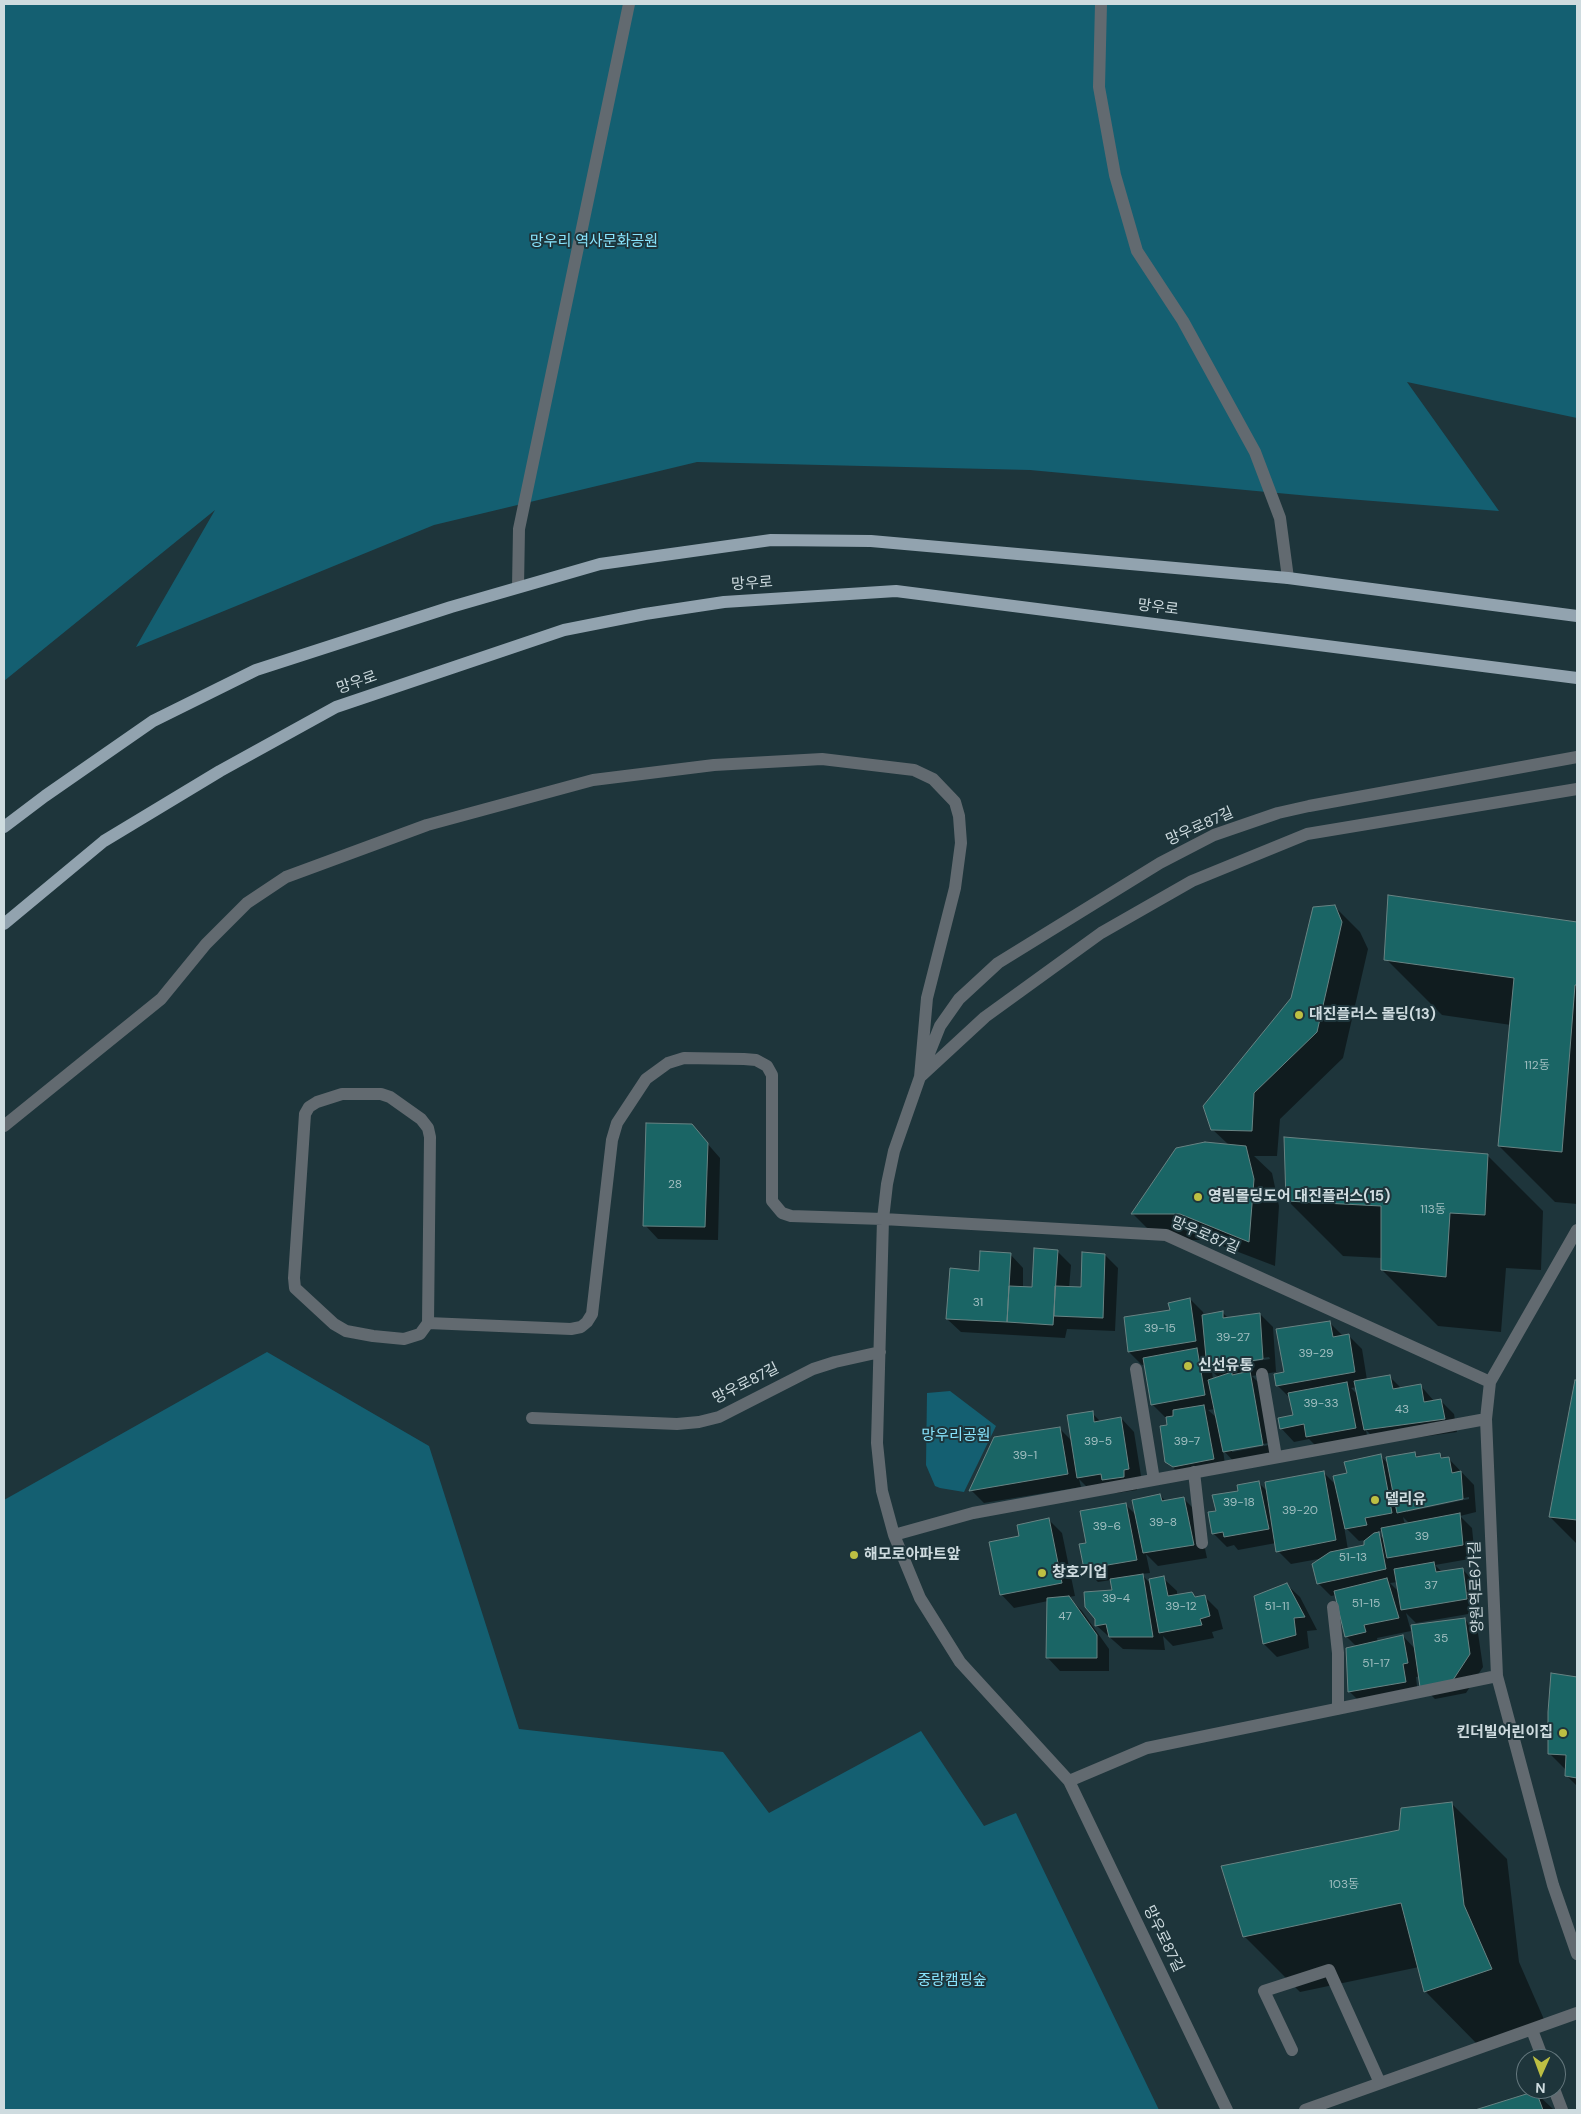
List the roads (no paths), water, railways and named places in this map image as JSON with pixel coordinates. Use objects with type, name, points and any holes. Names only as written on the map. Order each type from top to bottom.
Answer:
[{"type":"main road","points":[[4,827],[153,721],[256,670],[451,607],[600,564],[771,540],[871,541],[1288,578],[1577,616]]},
{"type":"main road","name":"망우로","points":[[4,924],[104,841],[220,772],[336,707],[564,630],[646,614],[724,602],[896,591],[1577,678]]},
{"type":"street","points":[[518,588],[519,528],[629,4]]},
{"type":"street","points":[[1101,4],[1099,87],[1115,176],[1137,251],[1184,321],[1256,452],[1280,518],[1288,578]]},
{"type":"street","name":"망우로87길","points":[[1227,2110],[1069,1781],[960,1662],[920,1598],[894,1535],[882,1491],[878,1443],[883,1219],[887,1184],[894,1151],[940,1026],[959,999],[998,963],[1160,863],[1214,835],[1278,813],[1577,757]]},
{"type":"street","points":[[4,1126],[161,999],[206,944],[248,903],[286,877],[427,825],[593,780],[714,765],[812,760],[914,770],[933,779],[955,802],[959,816],[961,843],[955,888],[927,998],[920,1077]]},
{"type":"street","name":"망우로87길","points":[[920,1077],[985,1017],[1101,933],[1192,880],[1307,834],[1577,789]]},
{"type":"street","points":[[428,1323],[571,1329],[580,1327],[587,1322],[592,1314],[614,1130],[646,1079],[668,1063],[684,1058],[756,1060],[766,1066],[772,1075],[772,1201],[782,1213],[791,1216],[883,1219]]},
{"type":"street","points":[[342,1094],[381,1094],[390,1097],[421,1119],[428,1128],[430,1137],[428,1323],[420,1334],[404,1339],[346,1331],[334,1324],[295,1288],[294,1278],[305,1114],[317,1102],[342,1094]]},
{"type":"street","name":"망우로87길","points":[[883,1219],[1166,1235],[1490,1382]]},
{"type":"street","name":"양원역로6가길","points":[[1577,1230],[1490,1382],[1486,1419],[1497,1676],[1553,1885],[1577,1954]]},
{"type":"street","name":"망우로87길","points":[[532,1418],[678,1424],[699,1422],[719,1417],[813,1369],[880,1352]]},
{"type":"street","points":[[1136,1369],[1154,1480]]},
{"type":"street","points":[[1262,1374],[1276,1457]]},
{"type":"street","points":[[894,1535],[973,1513],[1486,1419]]},
{"type":"street","points":[[1194,1472],[1202,1543]]},
{"type":"street","points":[[1333,1607],[1338,1653],[1338,1708]]},
{"type":"street","points":[[1069,1781],[1148,1748],[1497,1676]]},
{"type":"street","points":[[1292,2050],[1264,1991],[1329,1970],[1380,2083]]},
{"type":"street","points":[[1305,2110],[1577,2014]]},
{"type":"street","points":[[1532,2030],[1539,2049]]},
{"type":"place","name":"대진플러스 몰딩(13)","points":[[1299,1015]]},
{"type":"place","name":"영림몰딩도어 대진플러스(15)","points":[[1198,1197]]},
{"type":"place","name":"신선유통","points":[[1188,1366]]},
{"type":"place","name":"델리유","points":[[1375,1500]]},
{"type":"place","name":"해모로아파트앞","points":[[854,1555]]},
{"type":"place","name":"창호기업","points":[[1042,1573]]},
{"type":"place","name":"킨더빌어린이집","points":[[1563,1733]]},
{"type":"park label","name":"망우리 역사문화공원","points":[[594,242]]},
{"type":"park label","name":"망우리공원","points":[[956,1436]]},
{"type":"park label","name":"중랑캠핑숲","points":[[952,1981]]}]
